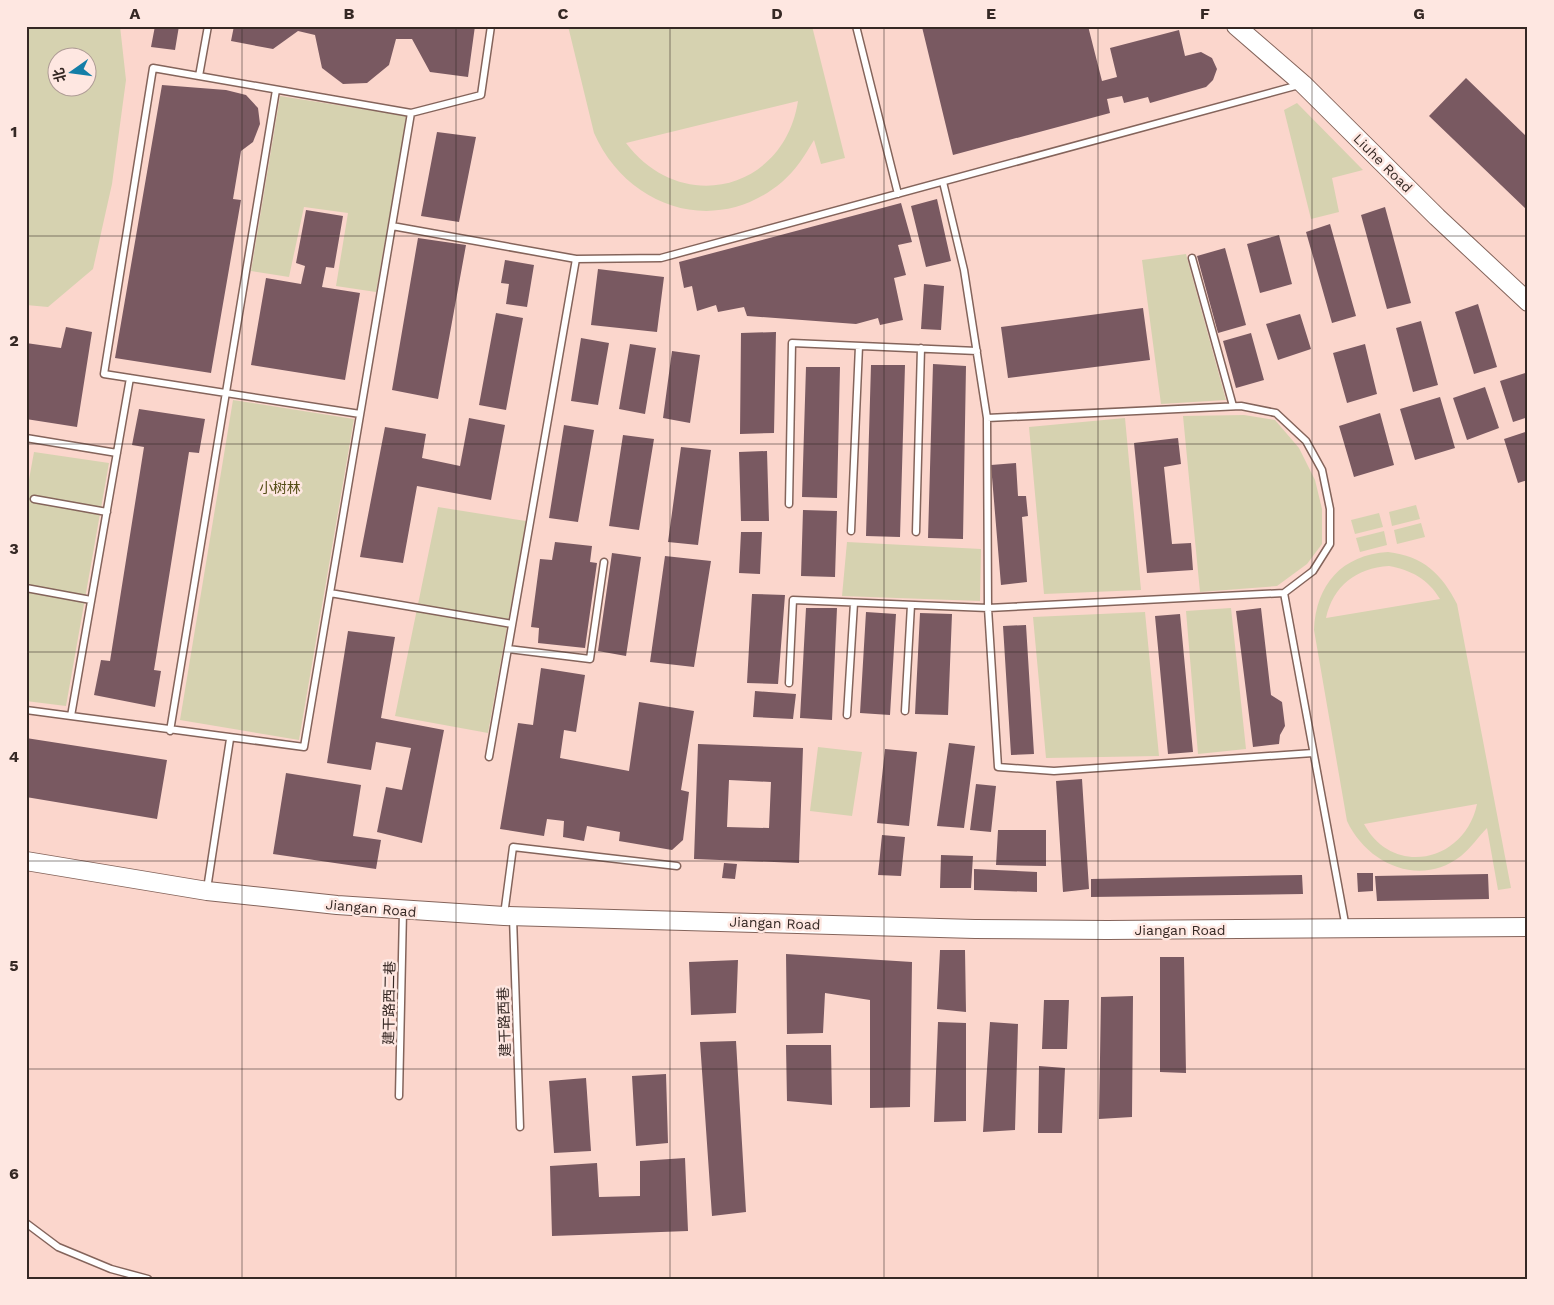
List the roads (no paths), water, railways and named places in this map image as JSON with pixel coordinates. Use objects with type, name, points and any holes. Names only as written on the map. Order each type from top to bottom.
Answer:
[{"type":"main road","name":"Liuhe Road","points":[[1236,26],[1304,84],[1437,217],[1528,302]]},
{"type":"main road","name":"Jiangan Road","points":[[26,861],[207,890],[403,911],[508,916],[975,929],[1528,927]]},
{"type":"lane","points":[[199,76],[208,26]]},
{"type":"lane","points":[[360,414],[104,374],[153,68],[411,113],[481,95],[491,26]]},
{"type":"lane","points":[[856,26],[898,194]]},
{"type":"lane","points":[[392,226],[576,259],[661,258],[1304,84]]},
{"type":"lane","points":[[170,731],[276,90]]},
{"type":"lane","points":[[26,710],[304,748],[411,113]]},
{"type":"lane","points":[[943,182],[964,270],[987,418],[988,608],[998,767],[1054,770],[1313,753]]},
{"type":"lane","points":[[1192,258],[1232,406]]},
{"type":"lane","points":[[489,757],[576,259]]},
{"type":"lane","points":[[789,504],[792,343],[976,351]]},
{"type":"lane","points":[[851,531],[859,346]]},
{"type":"lane","points":[[916,532],[922,348]]},
{"type":"lane","points":[[71,716],[130,378]]},
{"type":"lane","points":[[790,682],[793,600],[988,608],[1284,593],[1313,571],[1330,544],[1330,509],[1322,470],[1306,441],[1276,413],[1232,406],[987,418]]},
{"type":"lane","points":[[26,438],[117,453]]},
{"type":"lane","points":[[34,499],[107,512]]},
{"type":"lane","points":[[508,649],[590,659],[604,562]]},
{"type":"lane","points":[[26,588],[91,600]]},
{"type":"lane","points":[[330,593],[512,624]]},
{"type":"lane","points":[[1284,593],[1346,929]]},
{"type":"lane","points":[[847,715],[854,602]]},
{"type":"lane","points":[[905,711],[911,605]]},
{"type":"lane","points":[[207,890],[230,739]]},
{"type":"lane","name":"建干路西巷","points":[[520,1127],[508,916],[513,847],[677,866]]},
{"type":"lane","name":"建干路西二巷","points":[[399,1096],[403,911]]},
{"type":"lane","points":[[26,1223],[58,1247],[111,1269],[148,1279]]},
{"type":"park label","name":"小树林","points":[[280,488]]}]
